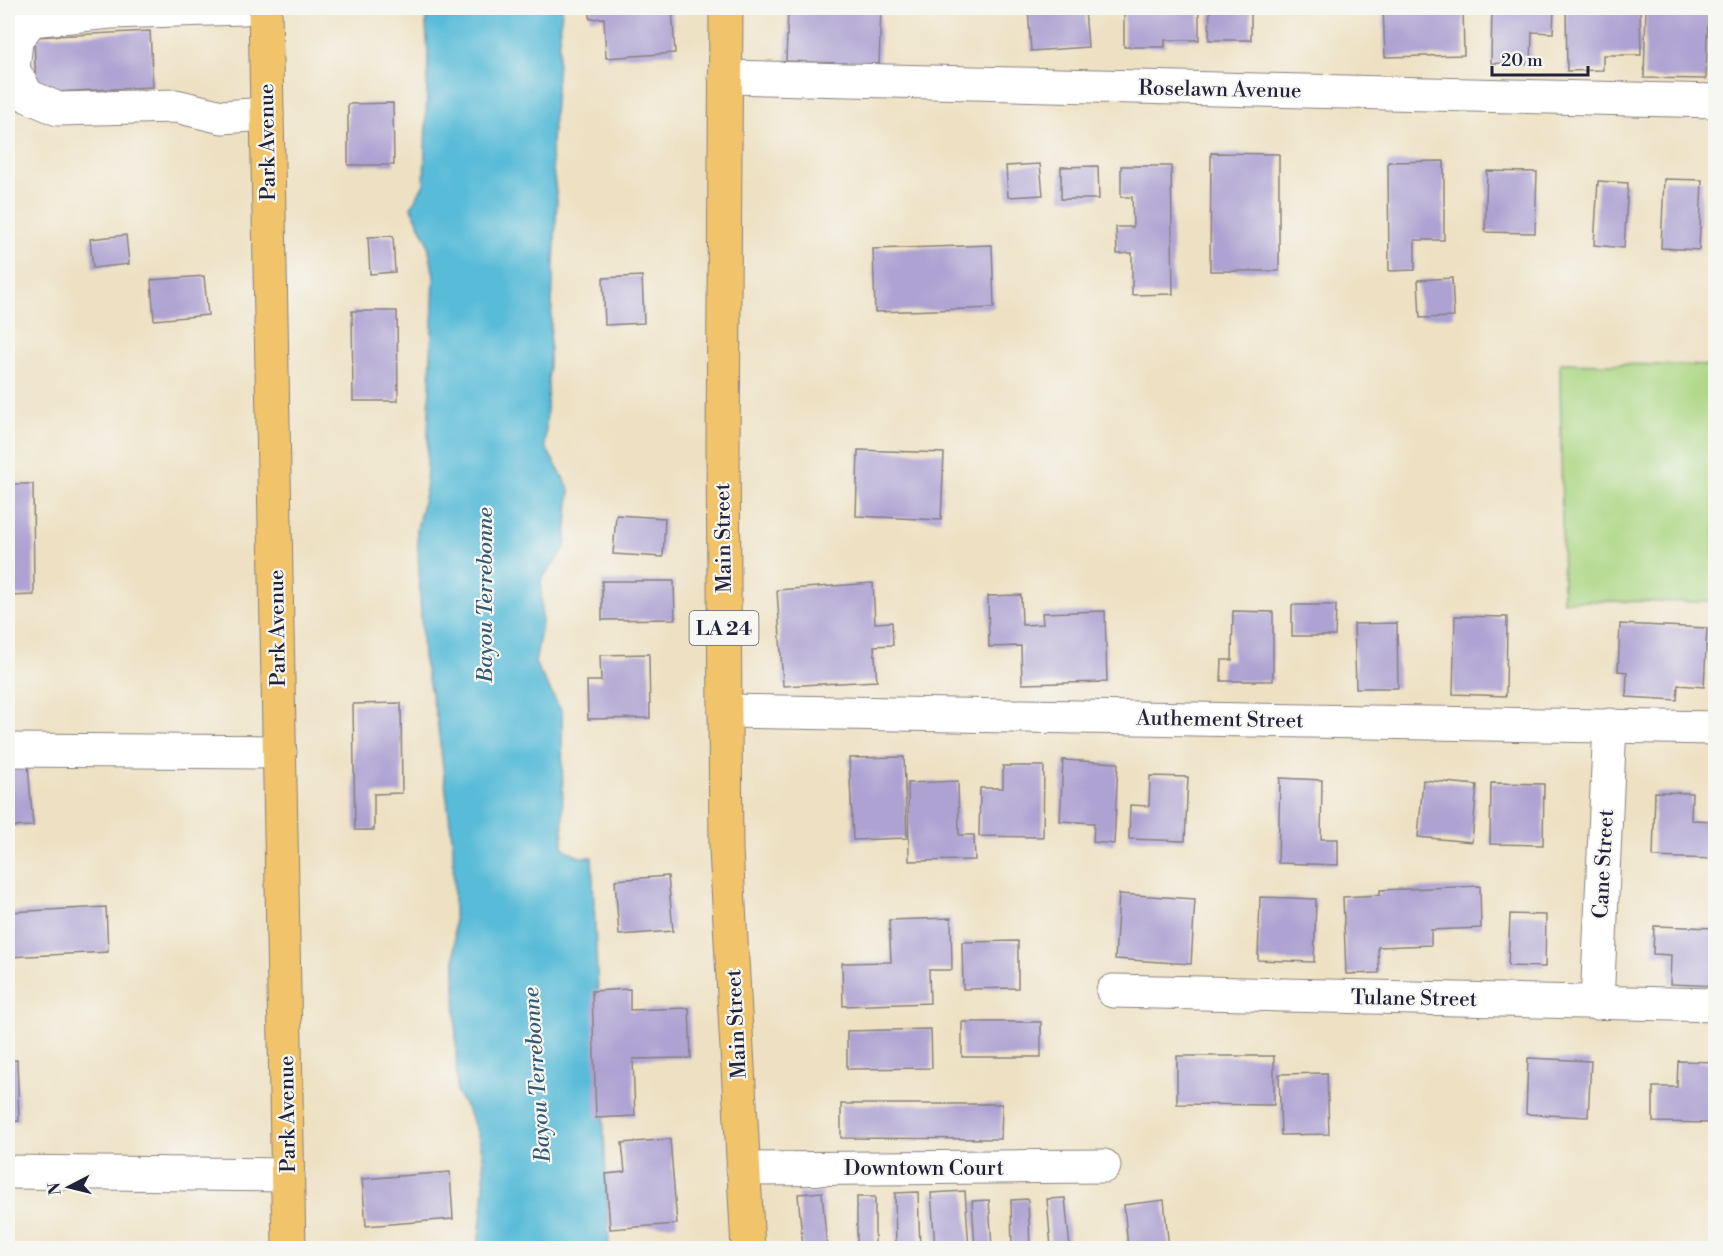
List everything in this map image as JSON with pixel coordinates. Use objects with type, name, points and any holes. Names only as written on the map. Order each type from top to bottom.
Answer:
[{"type":"main road","name":"Park Avenue","points":[[265,8],[290,1248]]},
{"type":"main road","name":"Main Street","points":[[726,8],[723,435],[726,850],[748,1248]]},
{"type":"street","points":[[244,8],[27,14],[16,40],[13,70],[28,96],[58,110],[176,106],[222,117],[267,114]]},
{"type":"street","name":"Roselawn Avenue","points":[[725,77],[1716,101]]},
{"type":"street","name":"Authement Street","points":[[725,711],[1716,728]]},
{"type":"street","name":"Cane Street","points":[[1597,1003],[1610,725]]},
{"type":"street","points":[[8,750],[280,752]]},
{"type":"street","name":"Tulane Street","points":[[1113,991],[1716,1005]]},
{"type":"street","name":"Downtown Court","points":[[743,1169],[1104,1166]]},
{"type":"street","points":[[8,1172],[288,1175]]},
{"type":"green space","points":[[1560,363],[1715,366],[1715,602],[1563,601]]},
{"type":"water","name":"Bayou Terrebonne","points":[[425,8],[562,8],[551,155],[557,200],[545,446],[570,490],[565,548],[541,580],[542,624],[535,663],[562,712],[563,848],[579,857],[592,857],[609,1248],[478,1248],[484,1168],[477,1132],[457,1093],[453,846],[437,720],[423,657],[417,529],[426,489],[434,276],[427,240],[411,207],[424,184],[428,55]]},
{"type":"building","points":[[590,8],[672,8],[675,53],[606,58],[604,18],[590,19]]},
{"type":"building","points":[[788,8],[881,8],[879,65],[786,61]]},
{"type":"building","points":[[1028,8],[1091,8],[1085,10],[1088,47],[1031,51]]},
{"type":"building","points":[[1124,8],[1199,8],[1199,40],[1165,40],[1165,47],[1124,47]]},
{"type":"building","points":[[1210,8],[1251,8],[1251,40],[1209,40]]},
{"type":"building","points":[[1383,8],[1463,8],[1464,55],[1385,57]]},
{"type":"building","points":[[1492,8],[1554,8],[1553,33],[1532,32],[1531,64],[1491,63]]},
{"type":"building","points":[[1566,8],[1640,8],[1641,55],[1603,55],[1603,70],[1567,71]]},
{"type":"building","points":[[1646,8],[1708,8],[1706,79],[1644,78]]},
{"type":"building","points":[[150,31],[153,87],[36,93],[34,37]]},
{"type":"building","points":[[393,103],[394,165],[348,165],[348,104]]},
{"type":"building","points":[[1211,153],[1279,154],[1279,271],[1210,271]]},
{"type":"building","points":[[1444,161],[1444,240],[1415,240],[1415,270],[1389,271],[1388,162]]},
{"type":"building","points":[[1040,164],[1043,195],[1008,197],[1006,166]]},
{"type":"building","points":[[1098,166],[1099,199],[1061,199],[1061,167]]},
{"type":"building","points":[[1121,166],[1171,166],[1173,294],[1132,295],[1132,253],[1117,254],[1116,227],[1133,227],[1132,197],[1121,197]]},
{"type":"building","points":[[1487,171],[1537,172],[1535,233],[1485,232]]},
{"type":"building","points":[[1664,179],[1702,180],[1699,250],[1661,248]]},
{"type":"building","points":[[1598,181],[1628,183],[1624,248],[1594,245]]},
{"type":"building","points":[[126,235],[129,264],[93,268],[90,239]]},
{"type":"building","points":[[393,236],[395,272],[370,274],[368,237]]},
{"type":"building","points":[[992,245],[994,308],[875,312],[873,249]]},
{"type":"building","points":[[204,276],[208,315],[154,320],[151,280]]},
{"type":"building","points":[[642,276],[644,323],[605,325],[603,278]]},
{"type":"building","points":[[1452,278],[1454,317],[1420,318],[1418,280]]},
{"type":"building","points":[[352,311],[397,311],[398,401],[353,401]]},
{"type":"building","points":[[858,450],[944,453],[941,520],[856,516]]},
{"type":"building","points":[[8,484],[33,484],[34,595],[8,596]]},
{"type":"building","points":[[616,515],[665,518],[663,557],[613,554]]},
{"type":"building","points":[[602,581],[674,581],[675,619],[602,620]]},
{"type":"building","points":[[873,583],[875,623],[892,622],[893,645],[874,646],[877,681],[783,686],[777,590]]},
{"type":"building","points":[[1021,595],[1022,625],[1043,624],[1042,613],[1105,611],[1107,682],[1022,684],[1021,646],[989,647],[988,596]]},
{"type":"building","points":[[1292,605],[1336,605],[1335,636],[1292,636]]},
{"type":"building","points":[[1233,611],[1273,612],[1273,681],[1221,681],[1222,660],[1232,660]]},
{"type":"building","points":[[1455,616],[1507,617],[1506,696],[1453,694]]},
{"type":"building","points":[[1397,623],[1398,688],[1356,688],[1354,624]]},
{"type":"building","points":[[1712,623],[1716,623],[1716,662],[1710,661]]},
{"type":"building","points":[[1620,624],[1707,628],[1704,687],[1678,685],[1677,700],[1626,697],[1627,672],[1618,671]]},
{"type":"building","points":[[649,654],[650,718],[588,719],[587,681],[601,681],[600,655]]},
{"type":"building","points":[[401,703],[402,793],[374,794],[374,830],[355,830],[353,704]]},
{"type":"building","points":[[904,757],[907,838],[853,840],[849,758]]},
{"type":"building","points":[[1063,760],[1118,763],[1114,844],[1093,842],[1094,823],[1060,821]]},
{"type":"building","points":[[28,765],[33,826],[8,827],[8,766]]},
{"type":"building","points":[[1003,766],[1044,766],[1043,837],[979,836],[980,788],[1003,788]]},
{"type":"building","points":[[1150,776],[1188,777],[1185,841],[1129,839],[1130,805],[1149,806]]},
{"type":"building","points":[[1280,778],[1322,780],[1321,839],[1338,839],[1338,865],[1278,863]]},
{"type":"building","points":[[1423,780],[1477,785],[1472,842],[1418,837]]},
{"type":"building","points":[[958,781],[959,835],[974,835],[975,860],[909,861],[908,783]]},
{"type":"building","points":[[1491,783],[1544,784],[1543,845],[1490,844]]},
{"type":"building","points":[[1655,792],[1692,793],[1691,820],[1716,821],[1716,859],[1653,857]]},
{"type":"building","points":[[668,876],[673,931],[619,935],[615,880]]},
{"type":"building","points":[[1480,886],[1481,928],[1431,930],[1431,945],[1378,947],[1379,973],[1346,974],[1343,897],[1380,895],[1380,890]]},
{"type":"building","points":[[1119,894],[1195,899],[1191,964],[1115,959]]},
{"type":"building","points":[[1260,897],[1316,899],[1314,962],[1258,960]]},
{"type":"building","points":[[106,907],[108,952],[8,957],[8,912]]},
{"type":"building","points":[[1510,914],[1546,915],[1545,967],[1508,966]]},
{"type":"building","points":[[951,918],[952,970],[929,970],[930,1003],[843,1006],[842,963],[891,962],[889,920]]},
{"type":"building","points":[[1654,926],[1716,928],[1716,986],[1670,984],[1671,955],[1653,954]]},
{"type":"building","points":[[1018,941],[1018,988],[963,989],[962,942]]},
{"type":"building","points":[[630,989],[630,1010],[689,1008],[691,1058],[633,1059],[635,1116],[596,1118],[592,991]]},
{"type":"building","points":[[962,1022],[1041,1022],[1041,1057],[962,1057]]},
{"type":"building","points":[[931,1029],[932,1068],[847,1069],[847,1031]]},
{"type":"building","points":[[1177,1056],[1274,1056],[1274,1105],[1177,1104]]},
{"type":"building","points":[[1528,1058],[1591,1061],[1588,1117],[1526,1114]]},
{"type":"building","points":[[17,1060],[19,1121],[8,1122],[8,1061]]},
{"type":"building","points":[[1678,1061],[1716,1062],[1716,1123],[1653,1122],[1653,1087],[1677,1087]]},
{"type":"building","points":[[1327,1073],[1329,1134],[1281,1135],[1279,1074]]},
{"type":"building","points":[[841,1104],[1002,1104],[1001,1139],[841,1138]]},
{"type":"building","points":[[670,1139],[677,1224],[610,1229],[606,1174],[625,1172],[622,1143]]},
{"type":"building","points":[[450,1172],[453,1219],[366,1226],[362,1179]]},
{"type":"building","points":[[965,1191],[969,1248],[935,1248],[931,1193]]},
{"type":"building","points":[[822,1192],[827,1248],[803,1248],[798,1194]]},
{"type":"building","points":[[918,1192],[920,1248],[896,1248],[895,1193]]},
{"type":"building","points":[[857,1197],[875,1197],[875,1248],[857,1248]]},
{"type":"building","points":[[1065,1198],[1070,1248],[1051,1248],[1047,1199]]},
{"type":"building","points":[[1028,1199],[1030,1248],[1012,1248],[1011,1200]]},
{"type":"building","points":[[989,1200],[992,1248],[975,1248],[972,1201]]},
{"type":"building","points":[[1164,1200],[1169,1248],[1128,1248],[1124,1205]]}]
